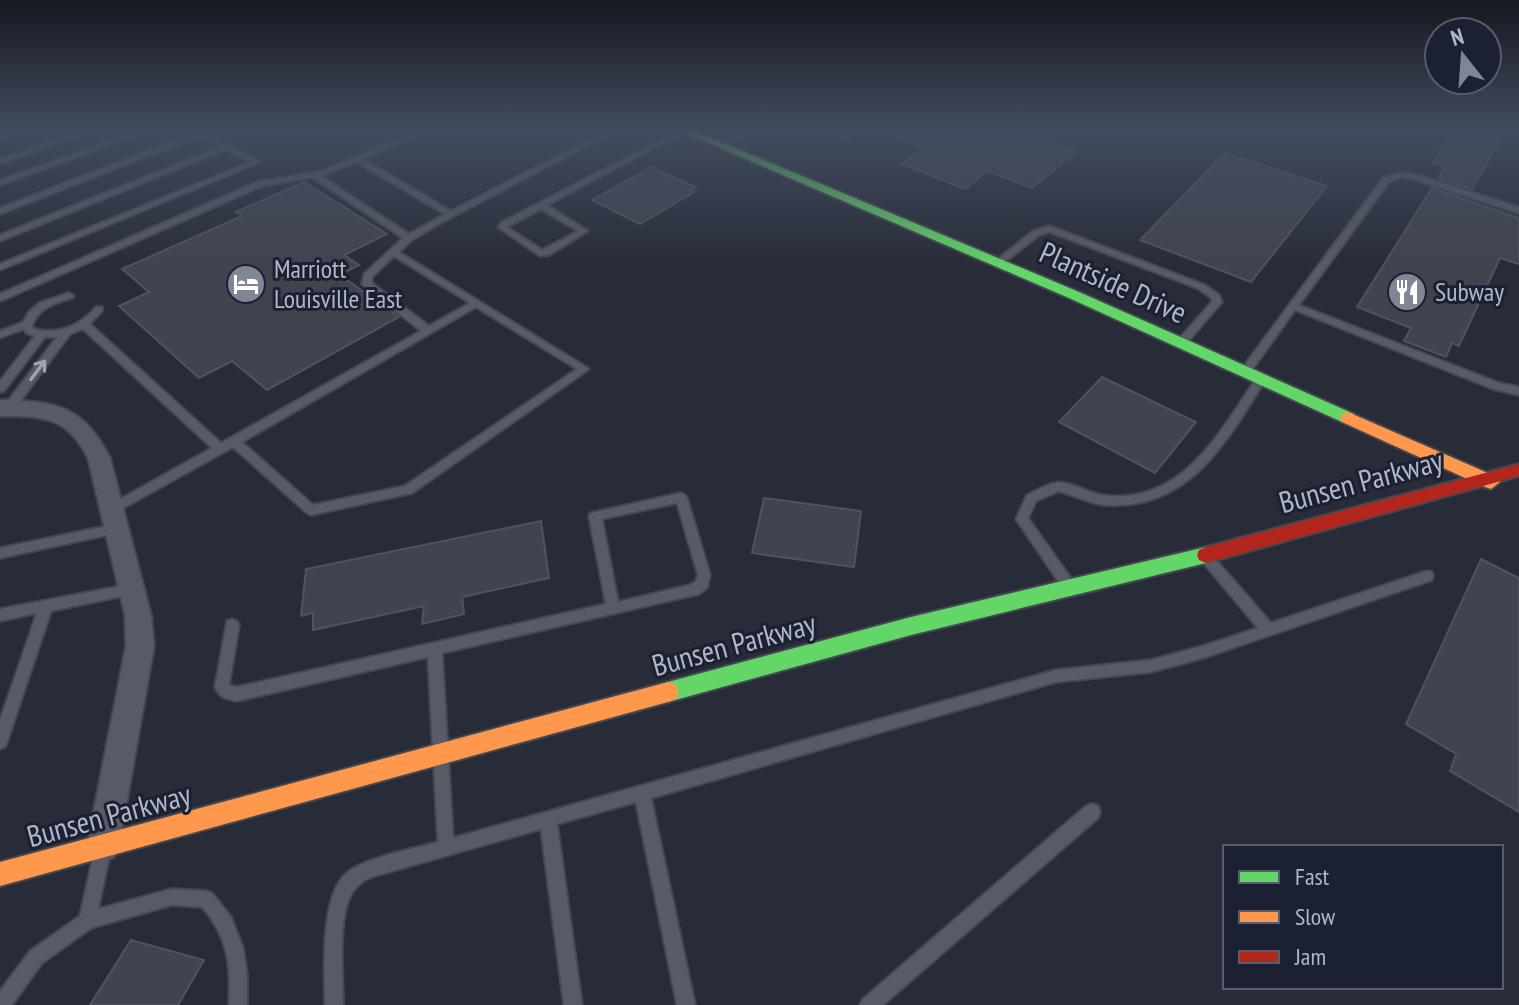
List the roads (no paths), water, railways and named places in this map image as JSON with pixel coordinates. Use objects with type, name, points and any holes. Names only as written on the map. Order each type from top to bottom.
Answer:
[{"type":"street","name":"Plantside Drive","points":[[793,176],[1181,343],[1508,489]]},
{"type":"street","points":[[3,401],[59,413],[81,426],[90,436],[99,458],[138,615],[140,646],[103,846]]},
{"type":"street","name":"Bunsen Parkway","points":[[0,874],[911,626],[1203,554],[1519,470]]},
{"type":"lane","points":[[0,183],[20,176]]},
{"type":"lane","points":[[0,211],[87,176]]},
{"type":"lane","points":[[0,238],[154,176]]},
{"type":"lane","points":[[0,267],[222,176]]},
{"type":"lane","points":[[0,298],[260,184],[309,176]]},
{"type":"lane","points":[[315,176],[409,238]]},
{"type":"lane","points":[[386,176],[451,214]]},
{"type":"lane","points":[[428,331],[367,284],[367,276],[409,238],[521,176]]},
{"type":"lane","points":[[541,205],[583,228],[583,233],[551,251],[540,253],[503,231],[505,224],[595,176]]},
{"type":"lane","points":[[1070,587],[1022,519],[1031,498],[1058,486],[1105,500],[1156,497],[1198,469],[1293,306],[1386,180],[1414,177],[1519,210]]},
{"type":"lane","points":[[998,263],[1036,233],[1050,229],[1202,287],[1216,297],[1217,302],[1181,343]]},
{"type":"lane","points":[[234,441],[311,510],[408,490],[584,369],[393,252]]},
{"type":"lane","points":[[16,291],[36,310]]},
{"type":"lane","points":[[0,335],[27,324],[36,310],[69,296]]},
{"type":"lane","points":[[0,553],[115,519],[220,449],[477,303]]},
{"type":"lane","points":[[1293,306],[1497,386],[1519,391]]},
{"type":"lane","points":[[27,324],[30,331],[42,334],[67,331],[84,324],[99,309]]},
{"type":"lane","points":[[84,324],[220,449]]},
{"type":"lane","points":[[3,401],[67,331]]},
{"type":"lane","points":[[3,401],[42,334]]},
{"type":"lane","points":[[232,625],[222,687],[227,693],[237,694],[613,609],[694,590],[702,584],[704,575],[681,498],[595,516],[613,609]]},
{"type":"lane","points":[[1203,554],[1268,630]]},
{"type":"lane","points":[[334,1005],[336,919],[340,896],[351,880],[368,870],[1056,676],[1151,666],[1427,576]]},
{"type":"lane","points":[[0,615],[132,589]]},
{"type":"lane","points":[[0,742],[46,606]]},
{"type":"lane","points":[[435,649],[446,848]]},
{"type":"lane","points":[[642,793],[686,1005]]},
{"type":"lane","points":[[869,1005],[1092,812]]},
{"type":"lane","points":[[548,819],[573,1005]]},
{"type":"lane","points":[[87,921],[103,846]]},
{"type":"lane","points":[[1,1005],[36,957],[87,921],[172,897],[206,899],[222,914],[233,935],[241,969],[238,1005]]},
{"type":"place","name":"Marriott Louisville East","points":[[246,284]]},
{"type":"place","name":"Subway","points":[[1407,292]]}]
